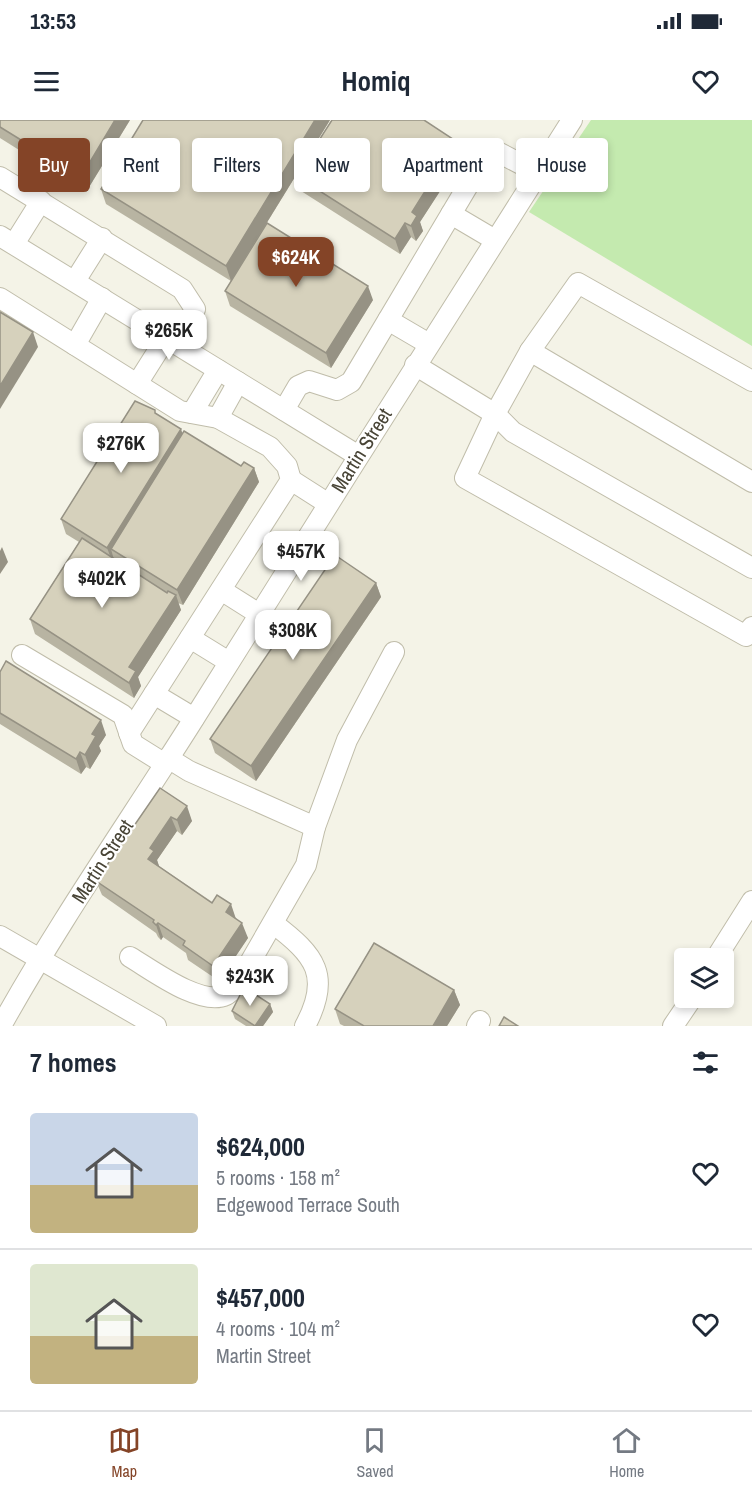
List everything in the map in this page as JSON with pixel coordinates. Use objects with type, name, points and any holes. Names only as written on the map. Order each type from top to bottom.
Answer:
[{"type":"street","name":"Martin Street","points":[[560,138],[572,120]]},
{"type":"street","points":[[284,410],[298,386],[309,381],[337,390],[351,382],[485,158],[494,150],[516,162]]},
{"type":"street","points":[[0,177],[102,238],[182,290],[195,309],[137,384]]},
{"type":"street","name":"Martin Street","points":[[1,1026],[38,959],[194,718],[357,455],[526,192]]},
{"type":"street","points":[[41,201],[7,240],[357,455]]},
{"type":"street","points":[[452,214],[495,240]]},
{"type":"street","points":[[75,281],[102,238]]},
{"type":"street","points":[[752,381],[578,283],[530,351],[495,414],[465,478],[746,636],[752,627]]},
{"type":"street","points":[[0,298],[180,411],[218,418],[279,455],[287,466],[291,480],[327,503]]},
{"type":"street","points":[[75,345],[102,298]]},
{"type":"street","points":[[388,320],[429,344]]},
{"type":"street","points":[[530,351],[752,482]]},
{"type":"street","points":[[415,365],[495,414],[513,432],[752,568]]},
{"type":"street","points":[[192,413],[218,369]]},
{"type":"street","points":[[218,418],[238,382]]},
{"type":"street","points":[[129,733],[291,480]]},
{"type":"street","points":[[221,590],[259,614]]},
{"type":"street","points":[[190,638],[229,662]]},
{"type":"street","points":[[130,957],[192,993],[211,997],[225,995],[237,986],[306,865],[315,827],[347,740],[394,652]]},
{"type":"street","points":[[22,656],[123,715],[133,744],[315,827]]},
{"type":"street","points":[[153,694],[194,718]]},
{"type":"street","points":[[722,948],[752,901]]},
{"type":"street","points":[[274,924],[301,945],[316,969],[318,988],[314,1008],[305,1026]]},
{"type":"street","points":[[0,936],[156,1026]]},
{"type":"street","points":[[673,1026],[685,1008]]},
{"type":"green space","points":[[591,120],[752,120],[752,346],[529,212],[542,192],[608,192],[608,138],[579,138]]},
{"type":"building","points":[[0,120],[115,120],[104,138],[102,138],[90,162],[90,138],[18,138],[0,127]]},
{"type":"building","points":[[143,120],[315,120],[304,138],[294,138],[294,154],[282,174],[282,138],[192,138],[192,192],[271,192],[226,266],[106,192],[180,192],[180,138],[132,138]]},
{"type":"building","points":[[332,120],[424,120],[451,138],[382,138],[382,192],[425,192],[412,212],[417,216],[411,226],[405,223],[395,239],[321,192],[370,192],[370,138],[320,138]]},
{"type":"building","points":[[267,223],[368,286],[326,353],[225,291]]},
{"type":"building","points":[[0,312],[33,332],[0,386]]},
{"type":"building","points":[[135,401],[155,410],[155,413],[181,429],[107,548],[61,519]]},
{"type":"building","points":[[184,431],[241,466],[244,462],[254,468],[177,590],[111,549]]},
{"type":"building","points":[[82,538],[167,593],[168,591],[176,595],[129,667],[136,671],[129,683],[30,619]]},
{"type":"building","points":[[335,555],[376,583],[251,766],[210,739]]},
{"type":"building","points":[[6,661],[101,720],[92,734],[96,736],[85,755],[80,752],[76,759],[0,713],[0,672]]},
{"type":"building","points":[[160,788],[187,806],[177,820],[171,817],[150,848],[154,851],[148,859],[212,903],[217,895],[231,904],[226,912],[242,923],[213,966],[183,945],[185,941],[158,923],[156,925],[154,920],[96,881]]},
{"type":"building","points":[[374,943],[454,990],[433,1026],[364,1026],[335,1009]]},
{"type":"building","points":[[244,987],[270,1004],[255,1026],[232,1011]]},
{"type":"building","points":[[504,1017],[518,1026],[499,1026]]}]
